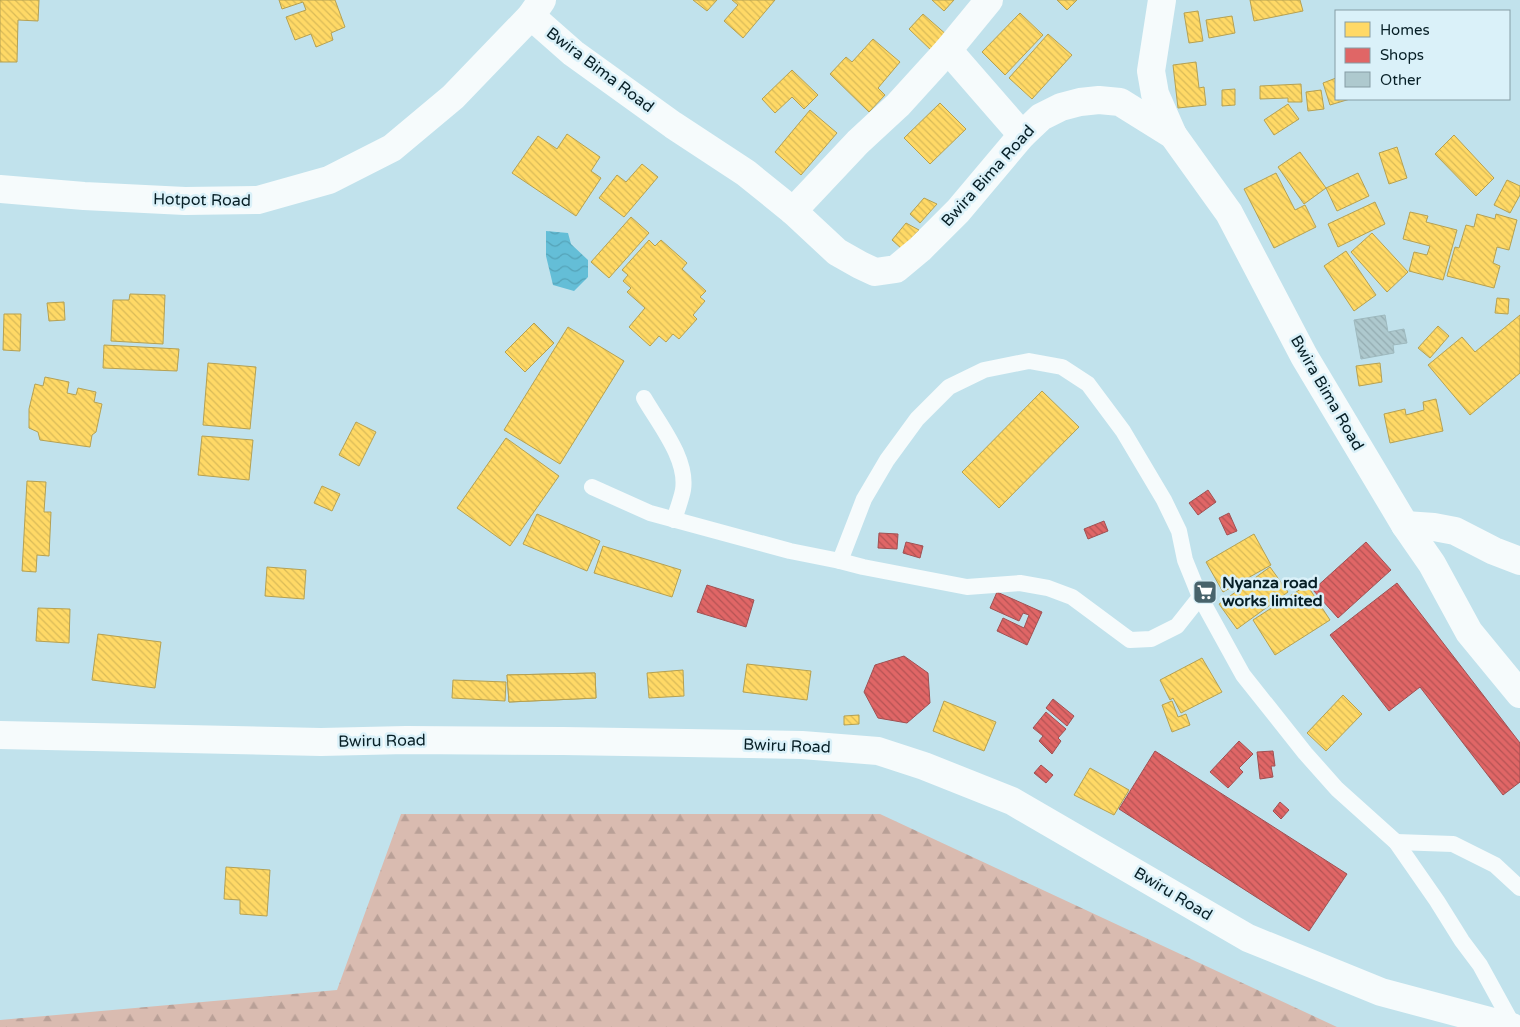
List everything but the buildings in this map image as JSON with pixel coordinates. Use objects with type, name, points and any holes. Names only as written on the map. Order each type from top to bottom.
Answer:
[{"type":"street","points":[[793,211],[858,142],[898,105],[948,50],[989,0]]},
{"type":"street","points":[[1162,0],[1152,71],[1155,94],[1173,135]]},
{"type":"street","name":"Bwira Bima Road","points":[[537,8],[573,52],[673,125],[746,173],[793,211],[837,252],[875,272],[896,269],[920,249],[958,211],[1022,135],[1041,117],[1061,107],[1099,100],[1120,102],[1173,135],[1229,213],[1304,356],[1405,525],[1432,564],[1469,632],[1520,694]]},
{"type":"street","name":"Hotpot Road","points":[[0,189],[84,196],[185,201],[258,200],[329,180],[392,148],[453,97],[537,8]]},
{"type":"street","points":[[948,50],[1022,135]]},
{"type":"street","points":[[1405,525],[1455,531],[1520,561]]},
{"type":"street","name":"Bwiru Road","points":[[0,735],[321,742],[406,740],[802,745],[878,751],[924,766],[1012,801],[1248,938],[1381,992],[1513,1027]]},
{"type":"lane","points":[[840,561],[864,499],[887,460],[917,419],[949,387],[984,370],[1029,361],[1062,367],[1088,384],[1123,431],[1160,493],[1179,531],[1185,560],[1200,597],[1243,675],[1305,753],[1337,789],[1396,842],[1480,965],[1513,1027]]},
{"type":"lane","points":[[644,398],[674,448],[682,468],[683,489],[674,520]]},
{"type":"lane","points":[[592,487],[650,513],[790,551],[967,588],[1020,583],[1048,588],[1072,597],[1130,640],[1151,639],[1177,626],[1200,597]]},
{"type":"lane","points":[[1396,842],[1453,844],[1495,865],[1520,888]]},
{"type":"green space","points":[[401,814],[880,814],[1337,1027],[0,1027],[0,1020],[337,990]]},
{"type":"water","points":[[546,231],[568,233],[571,244],[588,260],[588,277],[574,291],[553,285],[546,256]]},
{"type":"place","name":"Nyanza road works limited","points":[[1205,592]]}]
